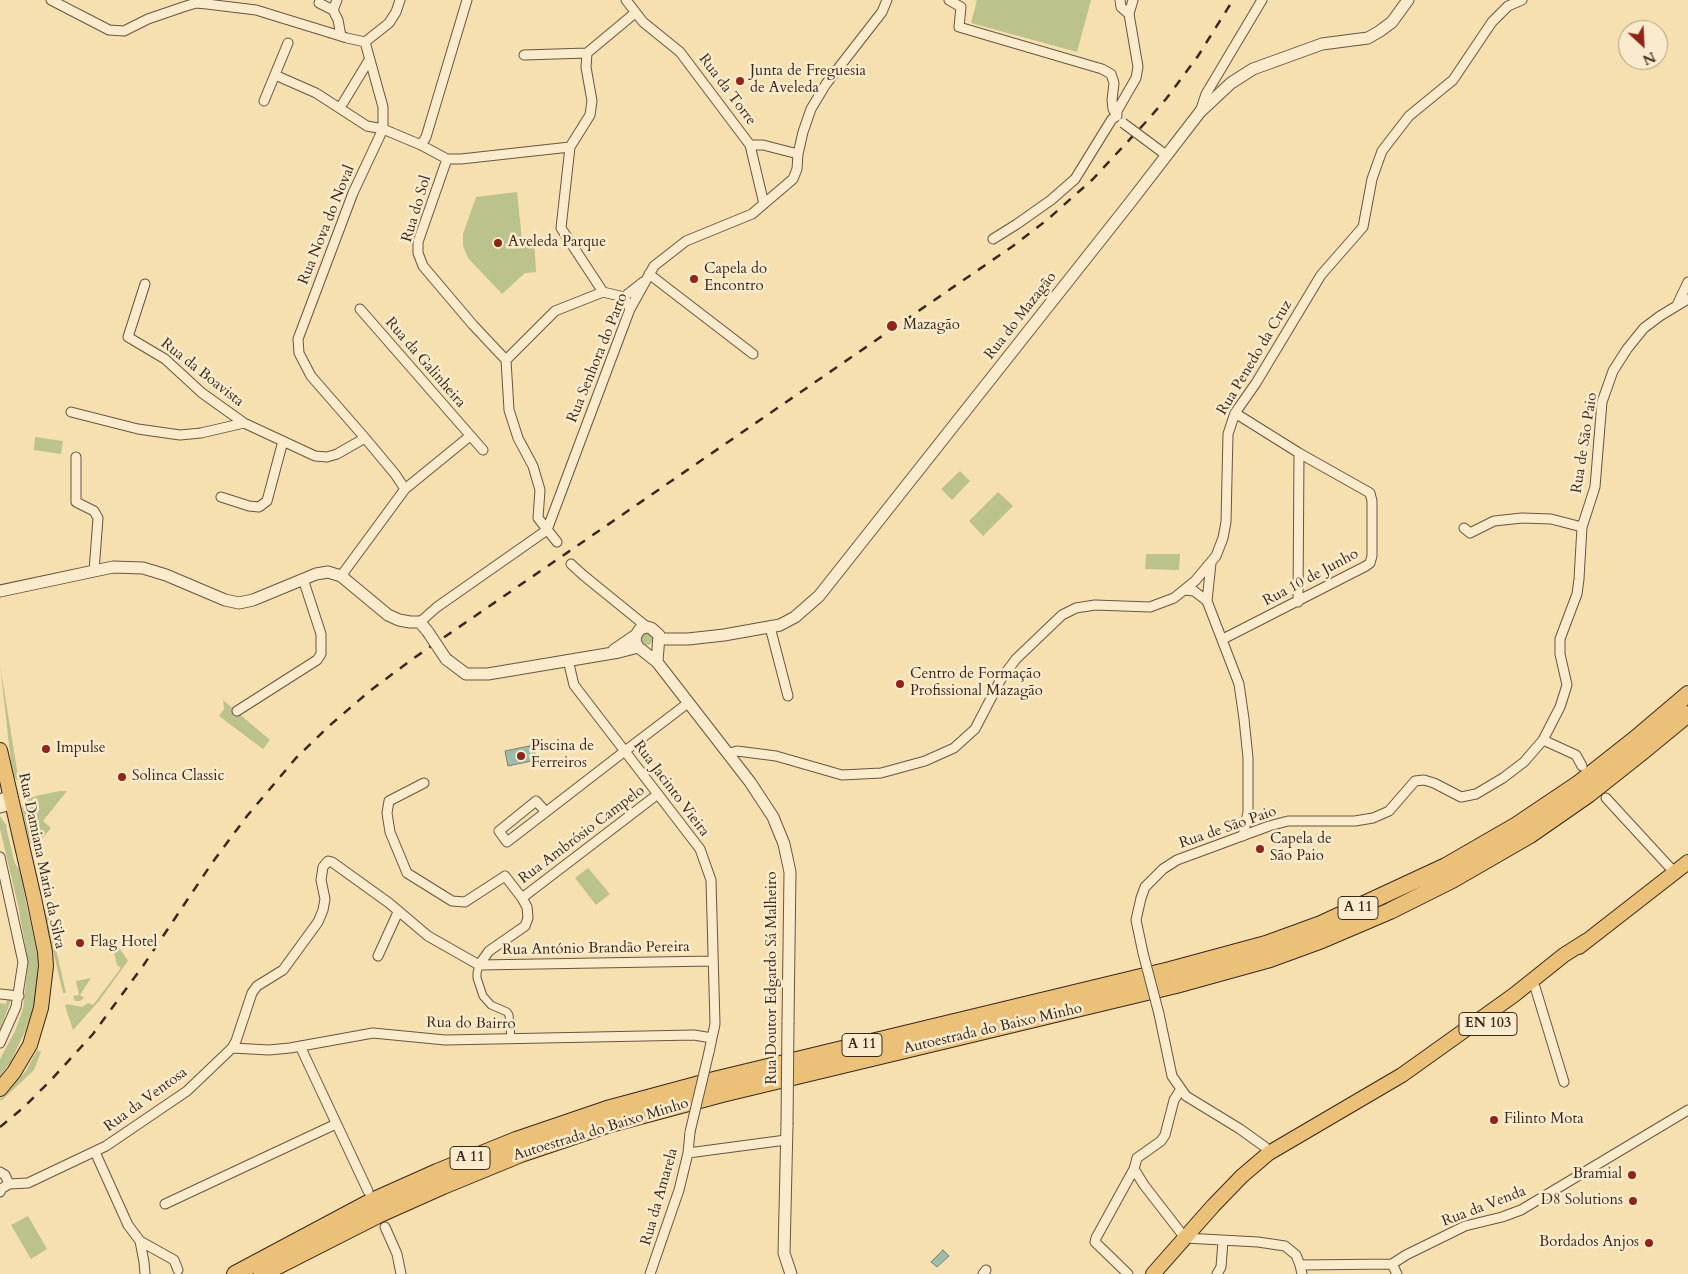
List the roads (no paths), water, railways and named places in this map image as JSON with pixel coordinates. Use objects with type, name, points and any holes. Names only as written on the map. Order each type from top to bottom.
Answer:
[{"type":"highway","name":"Autoestrada do Baixo Minho","points":[[293,1243],[372,1201],[437,1172],[516,1140],[607,1109],[718,1079],[1170,970],[1266,944],[1320,924],[1446,866],[1516,825],[1578,784],[1688,694]]},
{"type":"highway","name":"Autoestrada do Baixo Minho","points":[[262,1274],[378,1215],[443,1186],[521,1154],[610,1124],[729,1092],[1176,985],[1270,959],[1322,940],[1390,911],[1452,880],[1530,835],[1588,794],[1688,714]]},
{"type":"highway","name":"A 11","points":[[228,1274],[293,1243]]},
{"type":"highway","points":[[236,1274],[293,1243]]},
{"type":"main road","name":"Rua Damiana Maria da Silva","points":[[0,750],[6,802],[45,952],[45,980],[41,1008],[30,1045],[14,1072],[0,1089]]},
{"type":"main road","name":"EN 103","points":[[1153,1274],[1242,1176],[1269,1153],[1378,1091],[1418,1071],[1459,1046],[1535,987],[1586,941],[1688,862]]},
{"type":"main road","name":"EN 103","points":[[1378,1091],[1447,1044],[1514,995],[1564,955],[1586,941]]},
{"type":"street","points":[[51,0],[109,30],[124,31],[148,19],[196,4],[245,4],[256,10],[365,42]]},
{"type":"street","points":[[333,10],[337,0]]},
{"type":"street","points":[[365,42],[390,23],[400,0]]},
{"type":"street","points":[[421,145],[426,137],[467,0]]},
{"type":"street","name":"Rua da Torre","points":[[626,0],[643,22],[680,52],[750,145],[764,204]]},
{"type":"street","name":"Rua Senhora do Parto","points":[[547,530],[630,309],[654,266],[686,241],[752,214],[793,179],[797,169],[803,132],[811,110],[826,84],[882,12],[887,0]]},
{"type":"street","points":[[949,0],[961,7],[959,27],[1102,69],[1111,74],[1114,83],[1113,108],[1120,119],[1166,156]]},
{"type":"street","points":[[1120,0],[1121,7],[1129,14]]},
{"type":"street","points":[[1120,119],[1117,111],[1136,78],[1138,68],[1129,14],[1133,0]]},
{"type":"street","points":[[1200,112],[1206,94],[1262,0]]},
{"type":"street","name":"Rua do Mazagão","points":[[658,642],[780,625],[795,617],[819,596],[1200,112],[1231,83],[1253,69],[1322,44],[1368,38],[1392,22],[1408,0]]},
{"type":"street","name":"Rua Penedo da Cruz","points":[[728,753],[738,752],[776,756],[842,775],[881,773],[925,761],[954,748],[976,729],[1001,679],[1016,659],[1062,615],[1076,608],[1095,606],[1150,607],[1166,602],[1184,590],[1211,563],[1220,548],[1226,522],[1228,434],[1235,413],[1256,383],[1321,275],[1363,228],[1372,180],[1382,151],[1409,116],[1453,80],[1492,22],[1508,6],[1522,0]]},
{"type":"street","points":[[319,4],[333,10],[338,20],[341,36]]},
{"type":"street","points":[[524,56],[587,53],[635,13]]},
{"type":"street","points":[[264,101],[288,42]]},
{"type":"street","points":[[365,42],[368,60],[383,107],[383,129]]},
{"type":"street","points":[[587,53],[586,67],[592,101],[590,115],[570,148],[562,228],[603,292]]},
{"type":"street","points":[[343,103],[368,60]]},
{"type":"street","points":[[275,75],[316,93],[368,126],[383,129],[421,145],[447,159],[570,148]]},
{"type":"street","points":[[993,238],[1051,200],[1075,178],[1112,119],[1120,119]]},
{"type":"street","name":"Rua Nova do Noval","points":[[383,129],[353,193],[298,339],[299,353],[311,376],[395,474],[405,489]]},
{"type":"street","points":[[750,145],[762,145],[798,154]]},
{"type":"street","name":"Rua do Sol","points":[[447,159],[418,242],[418,253],[423,266],[473,326],[506,360]]},
{"type":"street","points":[[624,297],[648,276],[754,354]]},
{"type":"street","points":[[1677,305],[1688,282]]},
{"type":"street","name":"Rua da Boavista","points":[[145,284],[128,337],[165,359],[202,393],[244,422],[315,456],[327,457],[337,454],[365,438]]},
{"type":"street","points":[[557,542],[538,518],[540,490],[533,466],[518,438],[508,410],[506,360],[556,312],[603,292],[624,297]]},
{"type":"street","points":[[624,297],[630,309]]},
{"type":"street","name":"Rua de São Paio","points":[[1269,1153],[1266,1147],[1240,1129],[1186,1096],[1172,1076],[1136,920],[1140,898],[1145,887],[1163,869],[1177,860],[1288,821],[1355,821],[1373,818],[1389,811],[1415,781],[1424,780],[1434,783],[1461,797],[1476,794],[1503,778],[1524,762],[1543,740],[1560,707],[1567,685],[1560,654],[1560,639],[1577,594],[1580,579],[1582,527],[1594,487],[1602,402],[1613,371],[1627,349],[1644,328],[1688,299]]},
{"type":"street","name":"Rua da Galinheira","points":[[360,309],[483,450]]},
{"type":"street","points":[[71,412],[138,430],[180,435],[201,433],[244,422]]},
{"type":"street","name":"Rua 10 de Junho","points":[[1223,638],[1298,602],[1370,563],[1372,556],[1372,510],[1371,495],[1368,491],[1299,453],[1235,413]]},
{"type":"street","points":[[341,576],[405,489],[470,436]]},
{"type":"street","points":[[220,497],[249,506],[259,506],[267,501],[283,442]]},
{"type":"street","points":[[1298,602],[1299,453]]},
{"type":"street","points":[[76,457],[76,502],[94,511],[98,518],[94,571]]},
{"type":"street","points":[[1464,528],[1470,534],[1494,521],[1522,518],[1551,519],[1582,527]]},
{"type":"street","points":[[0,591],[113,567],[143,568],[166,575],[225,600],[239,603],[253,600],[316,574],[328,572],[341,576],[388,615],[399,620],[420,622],[437,607],[547,530]]},
{"type":"street","points":[[1207,601],[1211,563]]},
{"type":"street","points":[[571,564],[648,627],[654,629],[658,642],[657,662]]},
{"type":"street","points":[[237,711],[317,660],[321,654],[321,634],[302,579]]},
{"type":"street","points":[[1184,590],[1194,591],[1207,601],[1223,638],[1239,684],[1248,758],[1248,812],[1243,836]]},
{"type":"street","points":[[420,622],[446,659],[466,674],[488,674],[612,653],[641,649],[651,650],[658,642]]},
{"type":"street","points":[[770,626],[788,696]]},
{"type":"street","points":[[612,653],[636,635],[640,629],[648,627]]},
{"type":"street","points":[[636,635],[635,640],[641,649]]},
{"type":"street","name":"Rua Doutor Edgardo Sá Malheiro","points":[[641,649],[657,662],[728,753],[773,817],[784,844],[790,872],[784,1253],[791,1274]]},
{"type":"street","name":"Rua Jacinto Vieira","points":[[568,660],[574,685],[700,849],[711,880],[716,1024],[712,1038]]},
{"type":"street","points":[[546,812],[536,801],[499,831],[507,842],[688,703]]},
{"type":"street","points":[[1543,740],[1576,755],[1582,766]]},
{"type":"street","name":"Rua Ambrósio Campelo","points":[[424,783],[388,801],[387,813],[390,832],[407,873],[452,901],[465,902],[505,876],[527,907],[528,918],[525,926],[489,951],[479,965]]},
{"type":"street","name":"Rua Ambrósio Campelo","points":[[522,898],[658,794]]},
{"type":"street","points":[[1606,798],[1674,873]]},
{"type":"street","points":[[0,858],[23,962],[16,1007],[0,1043]]},
{"type":"street","name":"Rua da Ventosa","points":[[0,1192],[1,1189],[10,1184],[28,1183],[106,1146],[187,1091],[232,1048],[252,993],[257,986],[283,970],[318,922],[324,910],[321,880],[323,867],[328,861],[390,903],[398,912],[428,936],[479,965]]},
{"type":"street","points":[[378,956],[398,912]]},
{"type":"street","name":"Rua António Brandão Pereira","points":[[479,965],[713,961]]},
{"type":"street","points":[[479,965],[477,978],[483,996],[491,1005],[507,1012],[509,1015],[511,1039]]},
{"type":"street","points":[[1535,987],[1564,1082]]},
{"type":"street","points":[[0,994],[19,996]]},
{"type":"street","name":"Rua do Bairro","points":[[232,1048],[269,1050],[373,1033],[445,1040],[694,1035],[712,1038]]},
{"type":"street","name":"Rua da Amarela","points":[[650,1274],[679,1190],[688,1153],[690,1132],[712,1038]]},
{"type":"street","points":[[300,1046],[368,1191]]},
{"type":"street","points":[[1128,1274],[1095,1242],[1134,1169],[1137,1158],[1161,1141],[1165,1135],[1174,1100],[1181,1089]]},
{"type":"street","name":"Rua da Venda","points":[[1392,1264],[1406,1255],[1465,1226],[1502,1217],[1521,1210],[1688,1110]]},
{"type":"street","points":[[165,1204],[336,1124]]},
{"type":"street","points":[[688,1153],[786,1140]]},
{"type":"street","points":[[94,1152],[128,1225],[140,1241],[174,1260],[178,1270]]},
{"type":"street","points":[[1134,1169],[1185,1238],[1258,1242],[1285,1246],[1296,1255],[1301,1269],[1392,1264],[1397,1274]]},
{"type":"street","points":[[0,1172],[10,1184]]},
{"type":"street","points":[[385,1227],[397,1254],[401,1274]]},
{"type":"street","points":[[140,1241],[145,1274]]},
{"type":"street","points":[[1217,1274],[1221,1267],[1223,1241]]},
{"type":"railway","points":[[0,1127],[23,1108],[93,1034],[143,966],[212,863],[247,816],[296,758],[329,726],[371,690],[414,658],[1013,246],[1047,220],[1093,179],[1166,99],[1198,56],[1233,0]]},
{"type":"place","name":"Junta de Freguesia de Aveleda","points":[[740,81]]},
{"type":"place","name":"Aveleda Parque","points":[[498,243]]},
{"type":"place","name":"Capela do Encontro","points":[[694,279]]},
{"type":"place","name":"Mazagão","points":[[892,326]]},
{"type":"place","name":"Centro de Formação Profissional Mazagão","points":[[900,684]]},
{"type":"place","name":"Impulse","points":[[46,749]]},
{"type":"place","name":"Piscina de Ferreiros","points":[[521,756]]},
{"type":"place","name":"Solinca Classic","points":[[122,777]]},
{"type":"place","name":"Capela de São Paio","points":[[1260,849]]},
{"type":"place","name":"Flag Hotel","points":[[80,943]]},
{"type":"place","name":"Filinto Mota","points":[[1494,1120]]},
{"type":"place","name":"Bramial","points":[[1632,1175]]},
{"type":"place","name":"D8 Solutions","points":[[1633,1201]]},
{"type":"place","name":"Bordados Anjos","points":[[1649,1243]]}]
